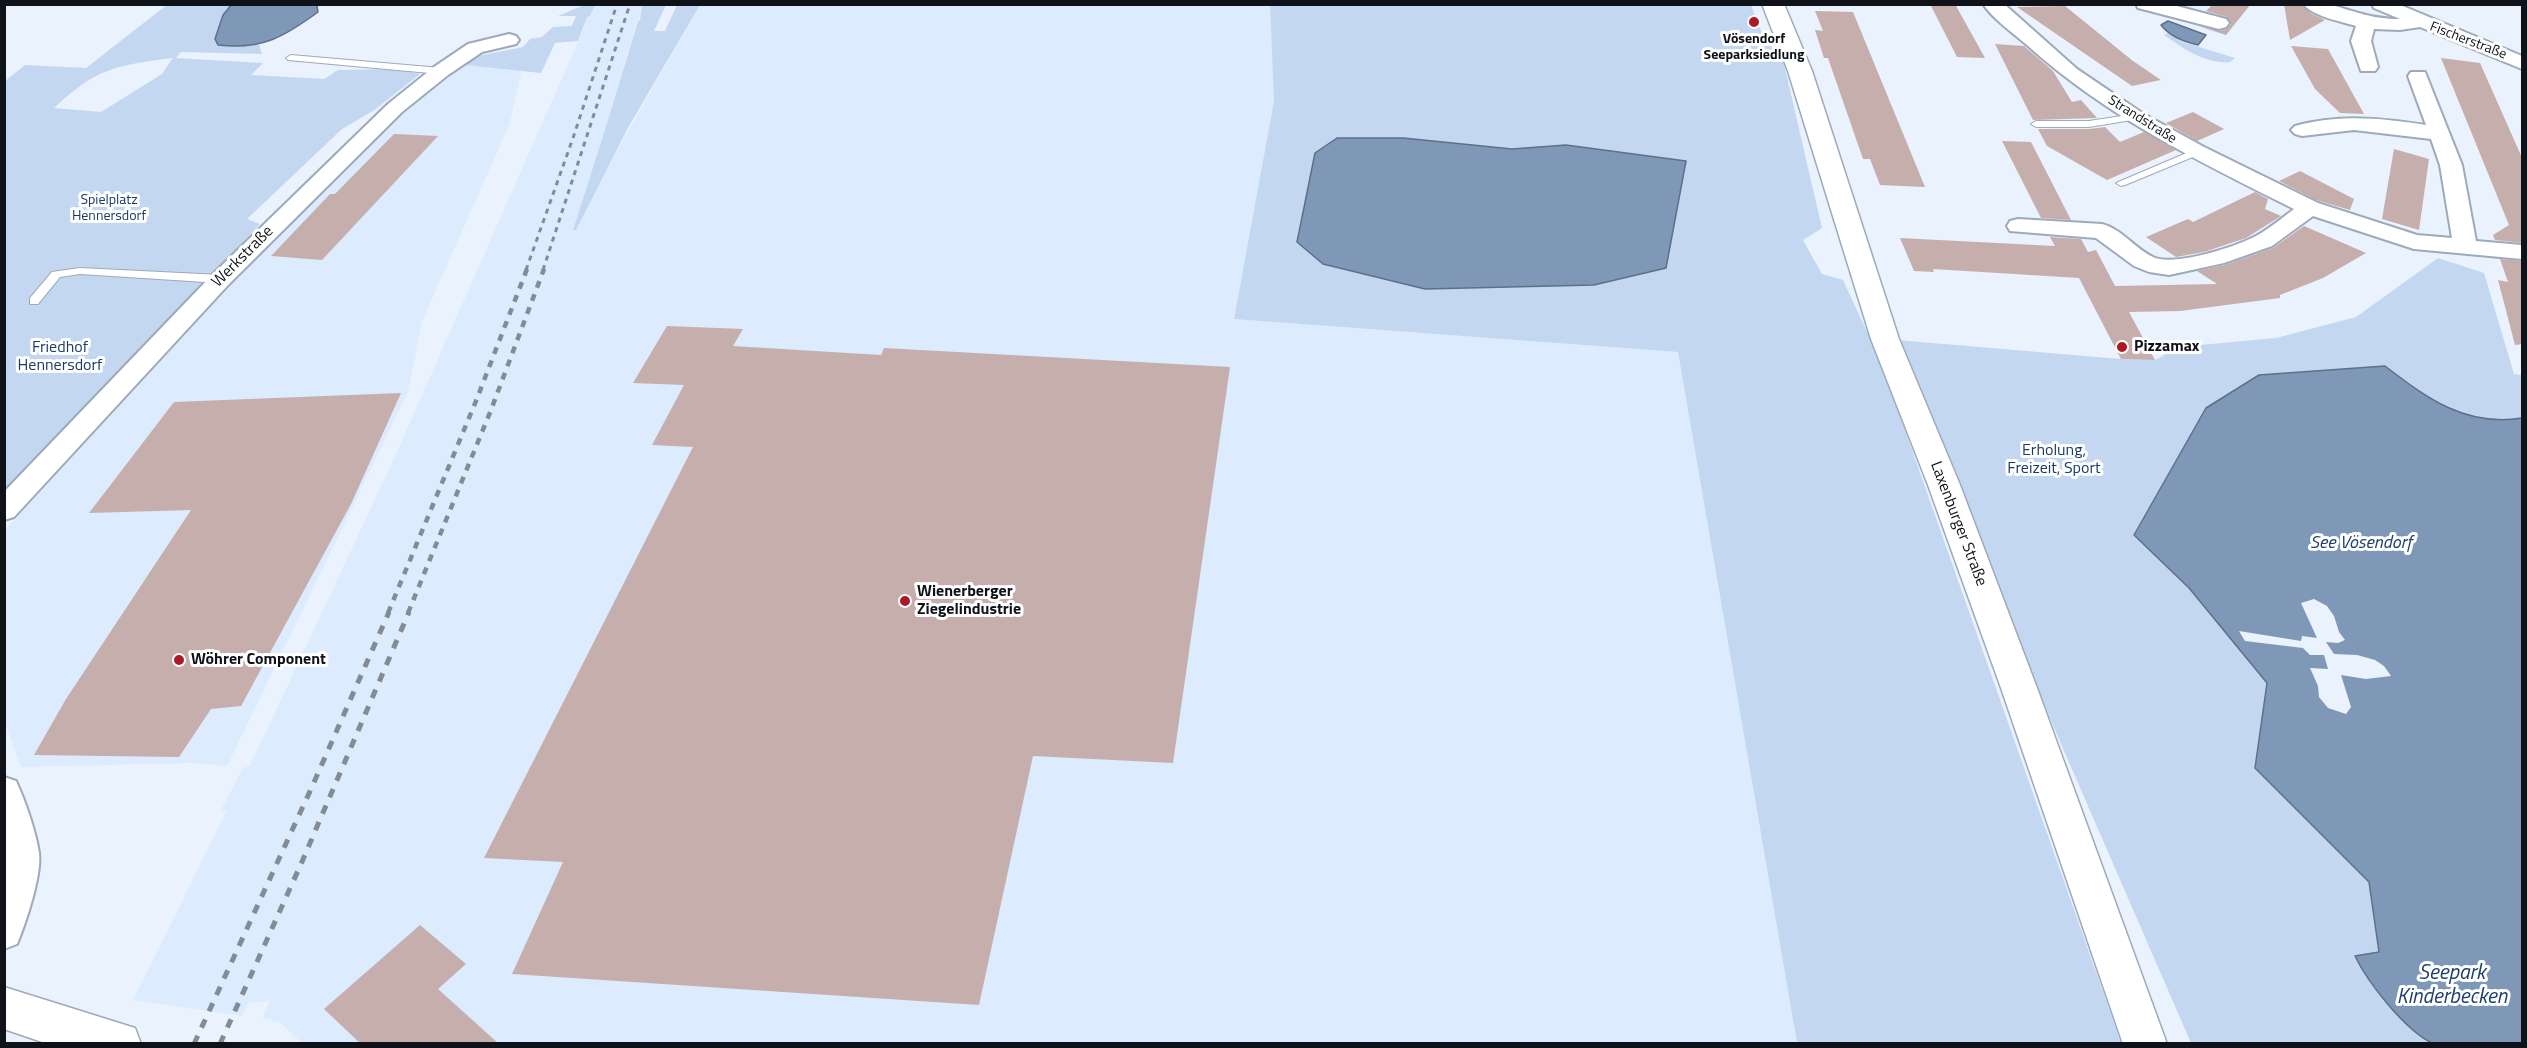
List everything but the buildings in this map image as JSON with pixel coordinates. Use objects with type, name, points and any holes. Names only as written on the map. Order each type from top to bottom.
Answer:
[{"type":"main road","name":"Laxenburger Straße","points":[[1773,4],[1800,71],[1885,339],[1971,560],[2145,1044]]},
{"type":"main road","points":[[4,1008],[119,1044]]},
{"type":"street","name":"Strandstraße","points":[[1992,4],[2070,73],[2135,117],[2196,152],[2310,208],[2407,240],[2523,252]]},
{"type":"street","points":[[2145,4],[2219,23]]},
{"type":"street","points":[[2312,4],[2366,23],[2396,26],[2420,22]]},
{"type":"street","name":"Fischerstraße","points":[[2381,4],[2523,63]]},
{"type":"street","points":[[2366,23],[2361,41],[2368,67]]},
{"type":"street","name":"Werkstraße","points":[[4,510],[221,279],[394,108],[475,48],[509,40]]},
{"type":"street","points":[[2418,76],[2451,165],[2465,245]]},
{"type":"street","points":[[2302,130],[2319,125],[2347,123],[2440,134]]},
{"type":"street","points":[[2018,226],[2102,231],[2142,261],[2157,267],[2169,268],[2216,258],[2264,241],[2310,208]]},
{"type":"street","points":[[4,791],[22,854],[14,903],[4,932]]},
{"type":"lane","points":[[291,58],[441,71]]},
{"type":"lane","points":[[2036,124],[2089,124],[2135,117]]},
{"type":"lane","points":[[2121,183],[2196,152]]},
{"type":"lane","points":[[34,301],[56,274],[80,271],[221,279]]},
{"type":"shaded area","name":"Wienerberger Ziegelindustrie","points":[[595,5],[642,5],[639,14],[642,14],[637,21],[573,229],[700,5],[1270,5],[1274,101],[1234,319],[1678,352],[1797,1043],[303,1044],[280,1022],[263,1018],[269,1001],[248,1003],[242,1016],[133,1000],[227,811],[221,810],[243,768],[250,766],[392,463],[586,24],[584,23]]},
{"type":"shaded area","points":[[457,64],[522,69],[509,125],[422,321],[408,392],[227,766],[192,763],[21,767],[5,723],[5,530],[204,310],[402,108]]},
{"type":"green space","points":[[168,4],[232,5],[223,15],[215,39],[232,46],[259,44],[262,54],[181,52],[176,58],[263,63],[251,75],[324,79],[338,70],[395,69],[420,74],[373,111],[342,129],[247,219],[260,224],[5,495],[5,81],[25,65],[86,68]],"holes":[[[173,58],[162,74],[101,112],[54,108],[82,84],[95,76],[122,66]]]},
{"type":"green space","points":[[584,5],[595,5],[590,16],[587,17],[578,41],[555,43],[541,73],[457,64],[473,57],[523,47],[530,39],[542,37],[553,27],[572,26],[576,16],[558,16]]},
{"type":"green space","points":[[642,5],[666,5],[654,31],[665,31],[677,5],[700,5],[629,126],[576,230],[573,230],[640,20]]},
{"type":"green space","points":[[1270,5],[1751,5],[1762,34],[1784,64],[1822,228],[1803,240],[1822,274],[1843,280],[1881,362],[2121,1043],[1797,1043],[1678,352],[1234,319],[1274,101]],"holes":[[[1403,138],[1512,149],[1566,145],[1686,161],[1666,268],[1594,285],[1425,289],[1323,264]]]},
{"type":"green space","points":[[2168,33],[2183,42],[2235,58],[2230,62],[2221,62],[2203,58],[2164,35]]},
{"type":"green space","name":"Erholung, Freizeit, Sport","points":[[2438,258],[2484,273],[2514,374],[2522,375],[2522,418],[2502,420],[2483,418],[2449,408],[2432,399],[2385,366],[2206,408],[2134,535],[2186,585],[2267,683],[2255,768],[2369,882],[2379,952],[2355,957],[2392,1009],[2432,1043],[2191,1043],[1885,339],[2155,360],[2179,347],[2276,338],[2356,317]]},
{"type":"water","points":[[232,4],[319,5],[317,6],[318,12],[272,40],[247,45],[218,45],[215,39],[223,15]]},
{"type":"water","points":[[2168,21],[2206,35],[2198,45],[2183,41],[2173,36],[2161,25]]},
{"type":"water","points":[[1337,138],[1403,138],[1512,149],[1566,145],[1686,161],[1666,268],[1594,285],[1425,289],[1323,264],[1297,242],[1315,153]]},
{"type":"water","name":"See Vösendorf","points":[[2385,366],[2432,399],[2449,408],[2483,418],[2502,420],[2522,418],[2522,1043],[2432,1043],[2410,1028],[2378,992],[2355,956],[2379,952],[2369,882],[2255,768],[2267,683],[2189,588],[2134,535],[2206,408],[2259,375]]},
{"type":"pier","points":[[2314,599],[2327,606],[2345,640],[2338,643],[2326,642],[2334,654],[2357,655],[2375,660],[2384,666],[2391,676],[2366,679],[2341,675],[2351,707],[2346,714],[2328,708],[2319,697],[2318,686],[2310,668],[2328,669],[2324,655],[2310,655],[2303,648],[2245,641],[2239,631],[2301,641],[2302,636],[2317,638],[2301,603]]},
{"type":"railway","points":[[526,270],[617,4]]},
{"type":"railway","points":[[543,270],[630,4]]},
{"type":"railway","points":[[388,613],[476,401],[527,269]]},
{"type":"railway","points":[[408,613],[491,410],[544,269]]},
{"type":"railway","points":[[194,1044],[389,612]]},
{"type":"railway","points":[[220,1044],[301,864],[409,612]]},
{"type":"place","name":"Vösendorf Seeparksiedlung","points":[[1754,22]]},
{"type":"place","name":"Pizzamax","points":[[2122,347]]},
{"type":"place","name":"Wienerberger Ziegelindustrie","points":[[905,601]]},
{"type":"place","name":"Wöhrer Component","points":[[179,660]]},
{"type":"park label","name":"Spielplatz Hennersdorf","points":[[109,210]]},
{"type":"park label","name":"Friedhof Hennersdorf","points":[[60,357]]},
{"type":"water label","name":"Seepark Kinderbecken","points":[[2452,986]]}]
